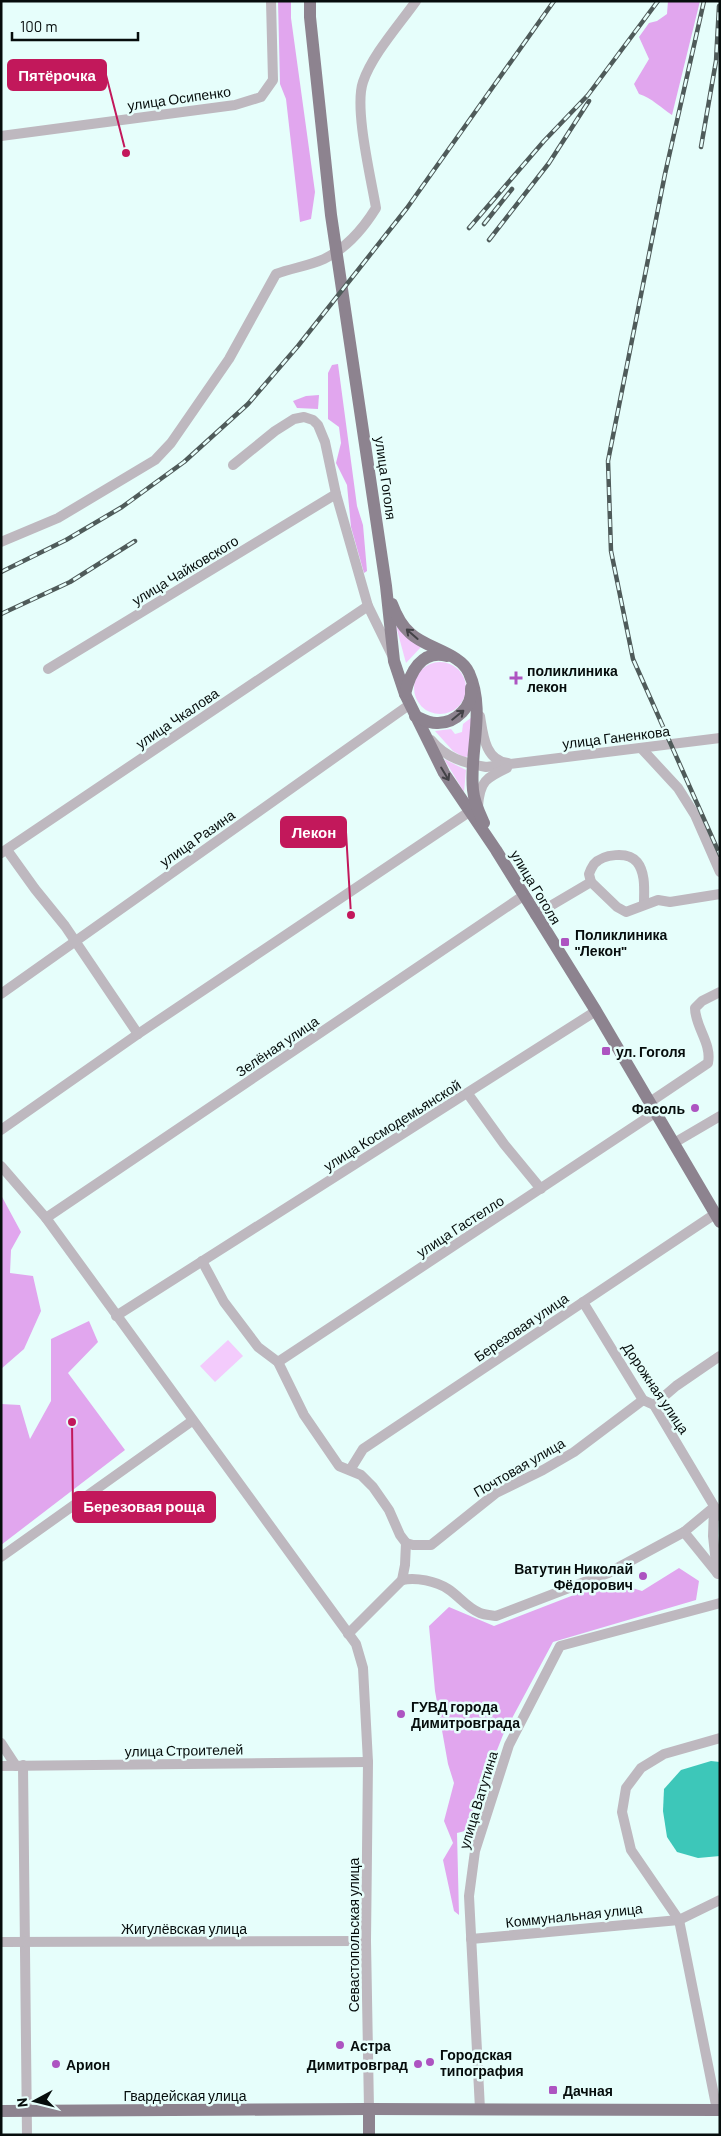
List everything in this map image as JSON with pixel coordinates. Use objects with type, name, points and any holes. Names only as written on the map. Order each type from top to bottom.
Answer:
[{"type":"main road","name":"улица Гоголя","points":[[310,1],[310,18],[331,215],[386,586]]},
{"type":"main road","points":[[386,586],[399,620],[410,634],[426,645],[454,658],[470,673],[476,694],[477,720],[473,765],[473,811]]},
{"type":"main road","points":[[386,586],[394,661],[410,705],[444,773],[473,811]]},
{"type":"main road","points":[[410,705],[411,671],[430,657],[443,655],[454,658]]},
{"type":"main road","points":[[410,705],[438,723],[450,721],[460,715],[472,694],[470,673]]},
{"type":"main road","name":"улица Гоголя","points":[[473,811],[523,896],[596,1011],[718,1218]]},
{"type":"main road","points":[[368,2135],[369,2109]]},
{"type":"main road","name":"Гвардейская улица","points":[[1,2111],[718,2110]]},
{"type":"street","name":"улица Осипенко","points":[[1,136],[235,105],[261,96],[272,80],[271,1]]},
{"type":"street","points":[[1,542],[58,518],[155,460],[170,443],[229,359],[276,274],[323,259],[346,246],[366,225],[376,208],[359,105],[362,83],[370,66],[416,1]]},
{"type":"street","points":[[234,465],[294,419],[304,416],[318,425],[368,606],[394,661]]},
{"type":"street","name":"улица Чайковского","points":[[48,669],[336,494]]},
{"type":"street","name":"улица Чкалова","points":[[4,852],[368,606]]},
{"type":"street","points":[[476,694],[488,750],[495,759],[502,762],[516,763]]},
{"type":"street","name":"улица Разина","points":[[1,994],[410,705]]},
{"type":"street","name":"улица Ганенкова","points":[[422,730],[444,754],[456,760],[486,767],[720,738]]},
{"type":"street","points":[[641,748],[678,788],[695,815],[720,872]]},
{"type":"street","points":[[1,1130],[138,1034],[473,811],[481,786],[488,777],[516,763]]},
{"type":"street","points":[[4,852],[76,941],[138,1034]]},
{"type":"street","points":[[644,904],[644,879],[637,862],[625,855],[611,856],[595,863],[589,874],[592,882],[616,906],[626,912],[658,900],[670,902],[720,894]]},
{"type":"street","points":[[535,915],[592,882]]},
{"type":"street","name":"Зелёная улица","points":[[46,1218],[523,896]]},
{"type":"street","points":[[714,1058],[695,1016],[695,1008],[702,1001],[720,992]]},
{"type":"street","name":"улица Космодемьянской","points":[[116,1316],[596,1011]]},
{"type":"street","name":"улица Гастелло","points":[[278,1362],[541,1189],[653,1107],[714,1058]]},
{"type":"street","points":[[468,1094],[504,1144],[541,1189]]},
{"type":"street","points":[[674,1143],[720,1116]]},
{"type":"street","name":"Севастопольская улица","points":[[1,1166],[46,1218],[356,1644],[363,1668],[368,1762],[366,1941],[369,2109]]},
{"type":"street","name":"Березовая улица","points":[[350,1470],[363,1449],[583,1302],[718,1218]]},
{"type":"street","points":[[202,1261],[224,1302],[258,1346],[278,1362],[304,1415],[339,1466],[361,1475],[373,1487],[389,1510],[400,1535],[406,1543],[406,1565],[402,1580]]},
{"type":"street","name":"Дорожная улица","points":[[583,1302],[643,1400],[654,1405],[720,1516]]},
{"type":"street","points":[[654,1405],[676,1386],[720,1356]]},
{"type":"street","name":"Почтовая улица","points":[[406,1543],[431,1545],[496,1492],[543,1470],[574,1452],[643,1400]]},
{"type":"street","points":[[1,1557],[192,1421]]},
{"type":"street","points":[[348,1634],[402,1580],[408,1578],[433,1582],[449,1589],[462,1602],[480,1613],[496,1616],[608,1573],[684,1532],[714,1507]]},
{"type":"street","points":[[714,1507],[713,1536],[718,1575]]},
{"type":"street","points":[[684,1532],[718,1575]]},
{"type":"street","name":"улица Ватутина","points":[[480,2109],[469,1896],[475,1851],[509,1745],[560,1646],[720,1603]]},
{"type":"street","name":"Коммунальная улица","points":[[679,1920],[631,1850],[622,1812],[626,1788],[640,1768],[664,1754],[720,1738]]},
{"type":"street","points":[[1,1743],[20,1765],[26,2135]]},
{"type":"street","points":[[697,1746],[720,1745]]},
{"type":"street","name":"улица Строителей","points":[[1,1766],[368,1762]]},
{"type":"street","name":"Коммунальная улица","points":[[471,1939],[679,1920],[720,1900]]},
{"type":"street","points":[[679,1920],[718,2110]]},
{"type":"street","name":"Жигулёвская улица","points":[[1,1942],[366,1941]]},
{"type":"shaded area","points":[[278,1],[291,1],[291,18],[315,192],[311,219],[300,222],[286,99],[280,84]]},
{"type":"shaded area","points":[[668,1],[700,1],[672,115],[639,94],[634,84],[649,59],[639,37],[649,23],[657,21],[667,14]]},
{"type":"shaded area","points":[[338,364],[357,506],[363,525],[367,571],[364,573],[351,527],[347,485],[336,463],[341,443],[339,427],[328,419],[328,373],[332,365]]},
{"type":"shaded area","points":[[319,395],[318,409],[297,408],[293,401],[306,396]]},
{"type":"shaded area","points":[[396,626],[421,647],[406,663]]},
{"type":"shaded area","points":[[440,662],[450,664],[458,670],[464,678],[466,688],[464,698],[458,706],[450,712],[440,714],[430,712],[422,706],[416,698],[414,688],[416,678],[422,670],[430,664]]},
{"type":"shaded area","points":[[472,717],[470,754],[465,758],[453,751],[435,731],[451,729],[455,734],[462,732],[463,724]]},
{"type":"shaded area","points":[[444,759],[466,770],[464,792]]},
{"type":"shaded area","points":[[1,1195],[21,1232],[11,1250],[10,1273],[33,1276],[41,1311],[24,1349],[1,1369]]},
{"type":"shaded area","points":[[89,1321],[98,1342],[68,1373],[125,1450],[1,1545],[1,1404],[20,1405],[30,1439],[51,1401],[51,1339]]},
{"type":"shaded area","points":[[228,1340],[243,1356],[215,1382],[200,1366]]},
{"type":"shaded area","points":[[679,1568],[699,1581],[696,1600],[553,1642],[503,1735],[465,1831],[457,1833],[459,1915],[454,1911],[443,1860],[453,1843],[444,1821],[454,1783],[448,1764],[435,1691],[429,1626],[449,1607],[494,1626],[610,1581],[642,1591]]},
{"type":"shaded area","points":[[711,1761],[720,1762],[720,1856],[698,1858],[677,1852],[667,1837],[663,1811],[664,1789],[681,1770]]},
{"type":"railway","points":[[1,572],[66,540],[122,507],[184,462],[248,404],[298,346],[407,208],[554,1]]},
{"type":"railway","points":[[469,228],[544,141],[588,95],[658,1]]},
{"type":"railway","points":[[704,1],[665,174],[608,461],[611,551],[633,659],[720,855]]},
{"type":"railway","points":[[701,147],[716,61],[719,6]]},
{"type":"railway","points":[[489,240],[549,163],[589,101]]},
{"type":"railway","points":[[484,224],[512,189]]},
{"type":"railway","points":[[1,614],[70,582],[135,541]]},
{"type":"place","name":"Пятёрочка","points":[[126,153]]},
{"type":"place","name":"поликлиника лекон","points":[[516,678]]},
{"type":"place","name":"Лекон","points":[[351,915]]},
{"type":"place","name":"Поликлиника \"Лекон\"","points":[[565,942]]},
{"type":"place","name":"ул. Гоголя","points":[[606,1051]]},
{"type":"place","name":"Фасоль","points":[[695,1108]]},
{"type":"place","name":"Березовая роща","points":[[72,1422]]},
{"type":"place","name":"Ватутин Николай Фёдорович","points":[[643,1576]]},
{"type":"place","name":"ГУВД города Димитровграда","points":[[401,1714]]},
{"type":"place","name":"Астра","points":[[340,2045]]},
{"type":"place","name":"Городская типография","points":[[430,2062]]},
{"type":"place","name":"Арион","points":[[56,2064]]},
{"type":"place","name":"Димитровград","points":[[418,2064]]},
{"type":"place","name":"Дачная","points":[[553,2090]]}]
